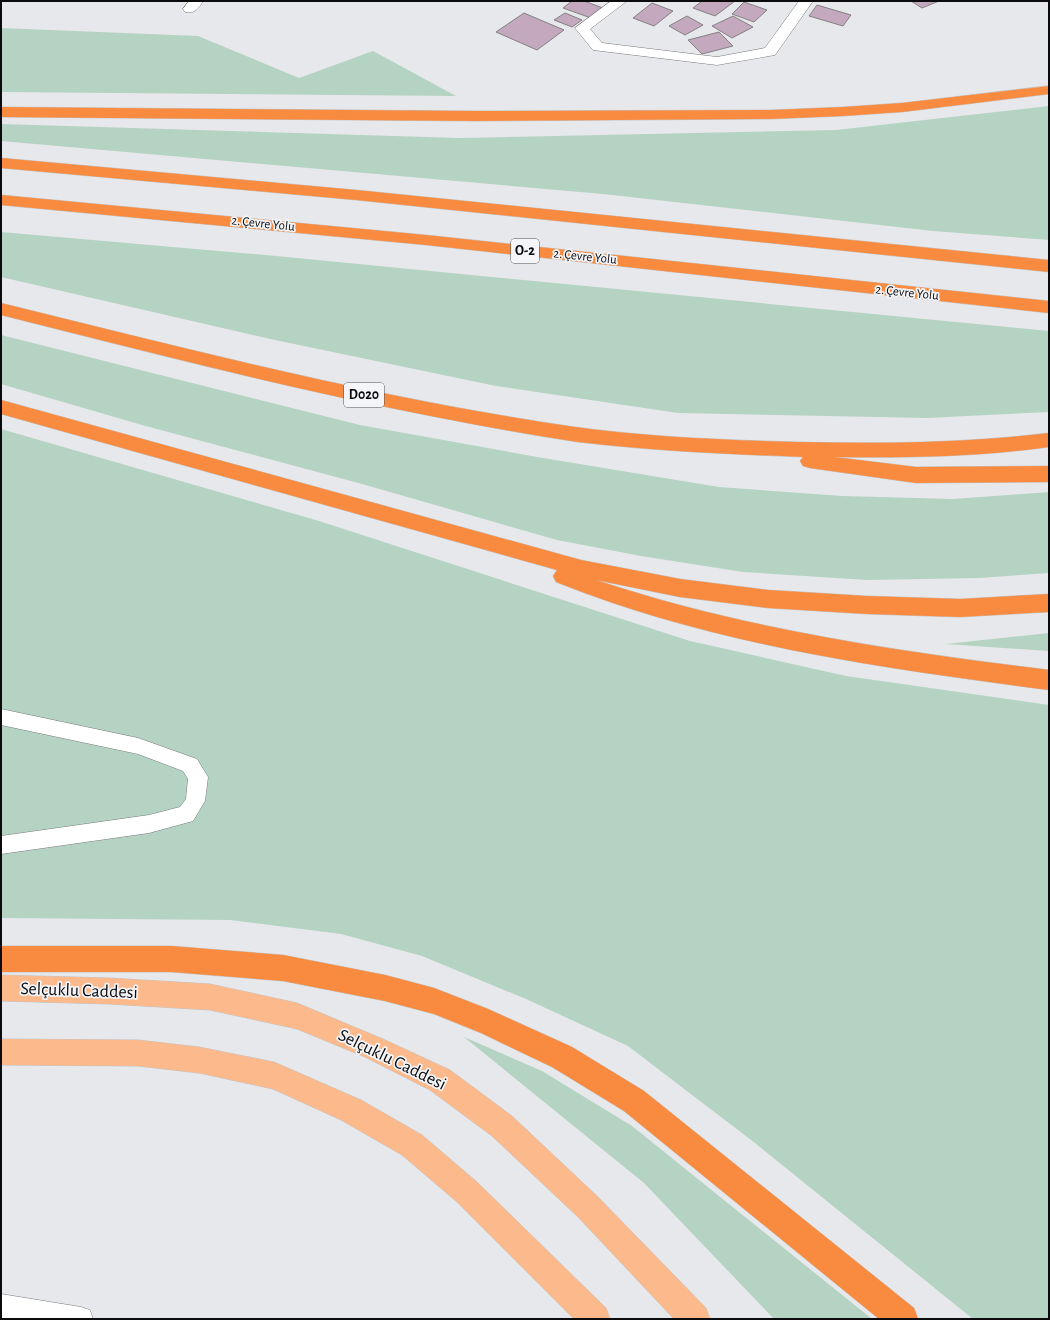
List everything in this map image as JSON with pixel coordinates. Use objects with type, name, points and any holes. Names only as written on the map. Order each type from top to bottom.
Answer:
[{"type":"highway","points":[[1,112],[382,116],[741,115],[815,113],[901,107],[1049,90]]},
{"type":"highway","points":[[1,163],[356,195],[1049,266]]},
{"type":"highway","name":"2. Çevre Yolu","points":[[1,200],[426,240],[1049,307]]},
{"type":"highway","name":"D020","points":[[1,309],[217,364],[410,406],[577,434],[653,442],[734,447]]},
{"type":"highway","points":[[1,407],[581,568],[680,588],[768,600],[960,608],[1049,604]]},
{"type":"highway","points":[[734,447],[840,450],[911,449],[1010,446],[1049,440]]},
{"type":"highway","points":[[734,447],[842,466],[916,475],[1049,474]]},
{"type":"highway","points":[[476,540],[577,582],[666,611],[750,633],[885,657],[1049,680]]},
{"type":"highway","points":[[1,959],[171,959],[283,968],[385,988],[434,1001],[488,1022],[562,1057],[634,1101],[903,1319]]},
{"type":"main road","name":"Selçuklu Caddesi","points":[[1,988],[109,991],[210,997],[297,1016],[374,1048],[440,1080],[502,1126],[588,1207],[695,1319]]},
{"type":"main road","points":[[1,1052],[138,1054],[199,1060],[274,1076],[351,1110],[412,1145],[467,1192],[593,1318]]},
{"type":"street","points":[[620,1],[582,28],[598,47],[717,61],[770,52],[806,1]]},
{"type":"lane","points":[[1,717],[138,746],[190,765],[198,777],[194,801],[186,815],[149,824],[1,844]]},
{"type":"lane","points":[[1,1306],[82,1319]]},
{"type":"green space","points":[[1,28],[198,36],[299,78],[373,51],[456,96],[1,92]]},
{"type":"green space","points":[[1049,106],[1049,240],[933,231],[603,194],[1,141],[1,124],[460,138],[836,130]]},
{"type":"green space","points":[[1,232],[266,255],[1049,331],[1049,412],[927,418],[678,413],[496,386],[275,340],[1,277]]},
{"type":"green space","points":[[1,335],[360,425],[537,457],[719,487],[842,496],[953,499],[1049,492],[1049,573],[979,578],[867,580],[743,572],[641,556],[557,540],[362,484],[142,425],[1,384]]},
{"type":"green space","points":[[1,429],[319,521],[690,641],[846,676],[1049,705],[1049,1319],[973,1319],[755,1143],[628,1046],[526,999],[422,956],[341,934],[230,920],[1,918]]},
{"type":"green space","points":[[1049,633],[1049,651],[946,644]]},
{"type":"green space","points":[[464,1037],[542,1071],[632,1126],[872,1319],[774,1319],[644,1183]]},
{"type":"building","points":[[572,1],[584,1],[603,8],[591,18],[563,8]]},
{"type":"building","points":[[702,1],[735,1],[715,16],[693,8]]},
{"type":"building","points":[[911,1],[939,1],[922,8]]},
{"type":"building","points":[[744,2],[767,10],[754,22],[732,14]]},
{"type":"building","points":[[652,3],[673,11],[654,26],[633,18]]},
{"type":"building","points":[[817,5],[851,15],[843,26],[809,16]]},
{"type":"building","points":[[524,13],[564,30],[537,50],[496,32]]},
{"type":"building","points":[[565,13],[582,20],[572,27],[554,20]]},
{"type":"building","points":[[687,16],[703,25],[685,35],[669,26]]},
{"type":"building","points":[[733,16],[753,27],[732,38],[712,26]]},
{"type":"building","points":[[719,32],[733,46],[702,54],[688,40]]}]
